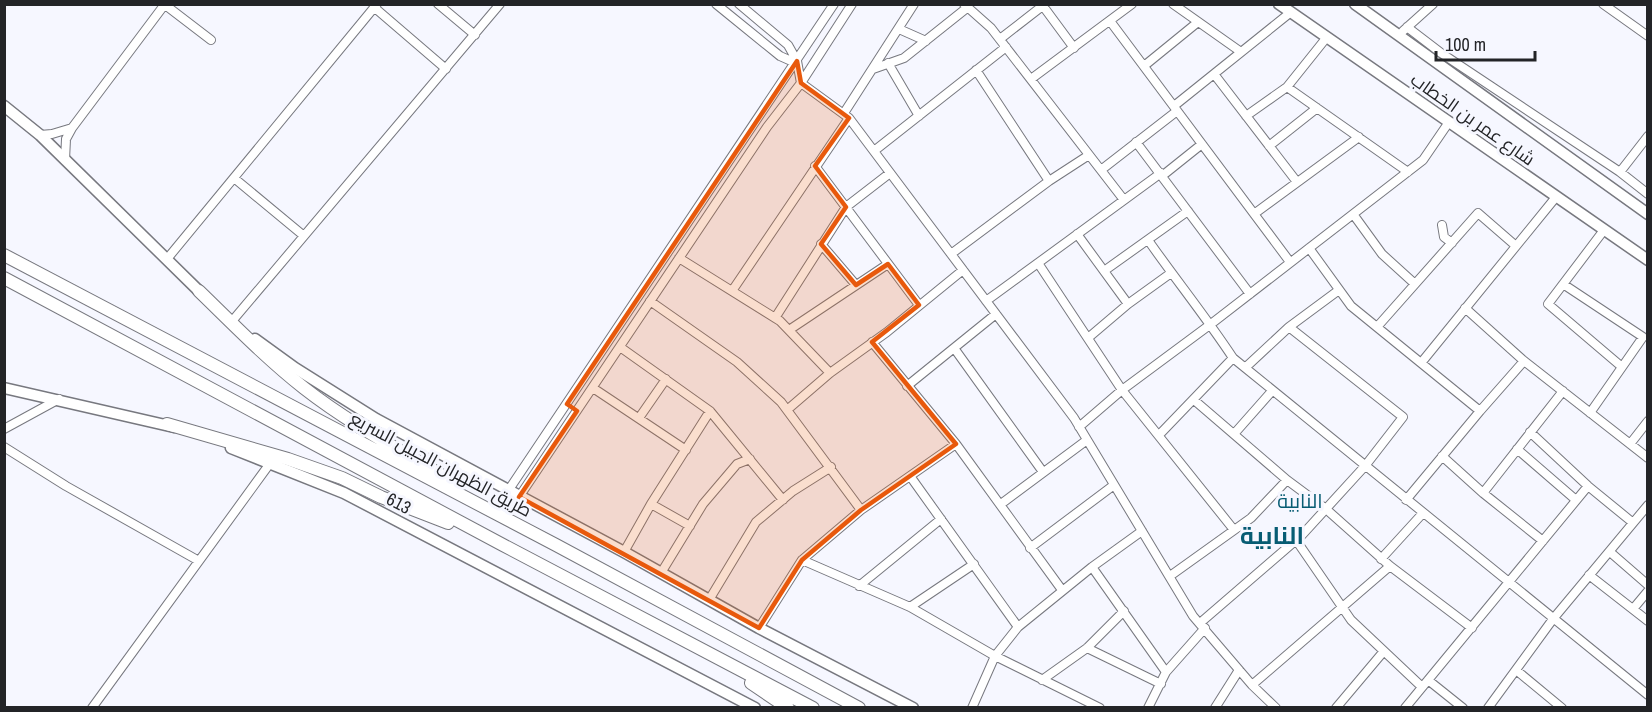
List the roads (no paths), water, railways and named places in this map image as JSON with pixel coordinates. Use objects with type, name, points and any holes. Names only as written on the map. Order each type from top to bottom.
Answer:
[{"type":"highway","name":"طريق الظهران الجبيل السريع","points":[[4,255],[556,545],[859,708]]},
{"type":"highway","name":"613","points":[[4,278],[813,708]]},
{"type":"highway","points":[[199,291],[305,389],[376,436],[556,545]]},
{"type":"highway","points":[[167,424],[288,459],[342,478],[503,545]]},
{"type":"highway","points":[[698,647],[788,708]]},
{"type":"main road","name":"شارع عمر بن الخطاب","points":[[1279,4],[1647,260]]},
{"type":"main road","name":"شارع عمر بن الخطاب","points":[[1355,4],[1403,31],[1647,214]]},
{"type":"main road","points":[[4,106],[40,135],[199,291],[279,357],[334,394],[759,628],[913,708]]},
{"type":"main road","name":"613","points":[[4,387],[167,424],[271,462],[344,493],[618,634],[755,708]]},
{"type":"street","points":[[438,4],[474,35]]},
{"type":"street","points":[[233,320],[501,4]]},
{"type":"street","points":[[716,4],[780,56],[797,61]]},
{"type":"street","points":[[739,4],[788,45],[797,61],[801,82],[847,116],[874,151],[1079,428],[1194,616],[1252,685],[1276,708]]},
{"type":"street","points":[[508,490],[834,4]]},
{"type":"street","points":[[519,497],[852,4]]},
{"type":"street","points":[[732,291],[847,116],[873,69],[915,4]]},
{"type":"street","points":[[1031,79],[1132,4]]},
{"type":"street","points":[[1173,4],[1241,52]]},
{"type":"street","points":[[1432,4],[1403,31],[1441,53],[1620,172],[1647,194]]},
{"type":"street","points":[[1603,4],[1647,36]]},
{"type":"street","points":[[65,160],[66,139],[72,128],[165,5],[211,40]]},
{"type":"street","points":[[874,151],[976,70],[1044,5],[1074,48]]},
{"type":"street","points":[[167,258],[376,6],[446,69]]},
{"type":"street","points":[[873,69],[904,58],[966,6],[978,15],[1003,43],[1124,200]]},
{"type":"street","points":[[1101,170],[1291,12]]},
{"type":"street","points":[[1110,21],[1290,262]]},
{"type":"street","points":[[1144,66],[1198,22]]},
{"type":"street","points":[[899,29],[926,41]]},
{"type":"street","points":[[1245,116],[1287,87],[1327,38]]},
{"type":"street","points":[[888,63],[919,116]]},
{"type":"street","points":[[976,70],[1049,181]]},
{"type":"street","points":[[1214,74],[1297,182]]},
{"type":"street","points":[[1287,87],[1408,172]]},
{"type":"street","points":[[1269,146],[1317,108]]},
{"type":"street","points":[[1079,428],[1122,390],[1423,160],[1449,122]]},
{"type":"street","points":[[40,135],[72,128]]},
{"type":"street","points":[[1620,172],[1647,136]]},
{"type":"street","points":[[1254,214],[1359,137]]},
{"type":"street","points":[[1136,142],[1250,294]]},
{"type":"street","points":[[986,301],[1202,144]]},
{"type":"street","points":[[951,254],[1049,181],[1089,155]]},
{"type":"street","points":[[815,166],[919,305]]},
{"type":"street","points":[[775,318],[846,207],[890,172]]},
{"type":"street","points":[[234,177],[304,236]]},
{"type":"street","points":[[1421,363],[1556,197]]},
{"type":"street","points":[[1104,271],[1188,211]]},
{"type":"street","points":[[1377,327],[1478,213],[1516,246]]},
{"type":"street","points":[[1353,214],[1382,254],[1415,284]]},
{"type":"street","points":[[1442,225],[1444,237],[1452,243]]},
{"type":"street","points":[[1604,230],[1548,304],[1622,367]]},
{"type":"street","points":[[1077,234],[1128,304]]},
{"type":"street","points":[[1148,240],[1211,324],[1233,358],[1647,695]]},
{"type":"street","points":[[821,244],[856,285]]},
{"type":"street","points":[[1309,248],[1351,306],[1480,411]]},
{"type":"street","points":[[679,258],[775,318],[830,373]]},
{"type":"street","points":[[1038,263],[1122,390],[1234,530]]},
{"type":"street","points":[[789,330],[888,264]]},
{"type":"street","points":[[787,410],[830,373],[963,270]]},
{"type":"street","points":[[1088,338],[1128,304],[1171,273]]},
{"type":"street","points":[[1563,284],[1643,337],[1590,413]]},
{"type":"street","points":[[1246,367],[1290,327],[1340,290]]},
{"type":"street","points":[[651,301],[737,362],[787,410],[861,510]]},
{"type":"street","points":[[1465,308],[1524,361],[1647,458]]},
{"type":"street","points":[[907,386],[996,314]]},
{"type":"street","points":[[1149,708],[1166,672],[1202,625],[1296,540],[1326,509],[1365,466],[1403,417],[1290,327]]},
{"type":"street","points":[[872,342],[956,444],[1062,590]]},
{"type":"street","points":[[620,347],[710,411],[783,500]]},
{"type":"street","points":[[954,348],[1044,472]]},
{"type":"street","points":[[1159,435],[1233,358]]},
{"type":"street","points":[[1406,500],[1524,361]]},
{"type":"street","points":[[639,418],[666,379]]},
{"type":"street","points":[[593,388],[686,450]]},
{"type":"street","points":[[1234,434],[1272,391]]},
{"type":"street","points":[[1483,493],[1563,391]]},
{"type":"street","points":[[4,429],[59,399]]},
{"type":"street","points":[[1194,400],[1287,480],[1326,509],[1381,559],[1472,628]]},
{"type":"street","points":[[567,404],[578,411]]},
{"type":"street","points":[[624,552],[651,504],[710,411]]},
{"type":"street","points":[[1630,444],[1647,421]]},
{"type":"street","points":[[1530,432],[1588,486],[1632,522]]},
{"type":"street","points":[[1001,504],[1087,440]]},
{"type":"street","points":[[759,628],[802,560],[861,510],[956,444]]},
{"type":"street","points":[[4,447],[66,486],[199,561]]},
{"type":"street","points":[[1517,449],[1576,500]]},
{"type":"street","points":[[1442,456],[1483,493],[1543,541]]},
{"type":"street","points":[[661,573],[703,504],[737,464],[750,459]]},
{"type":"street","points":[[92,708],[271,462]]},
{"type":"street","points":[[709,600],[756,522],[831,467]]},
{"type":"street","points":[[910,476],[1018,627]]},
{"type":"street","points":[[1170,576],[1251,518],[1287,480]]},
{"type":"street","points":[[1030,548],[1114,485]]},
{"type":"street","points":[[1406,708],[1588,486]]},
{"type":"street","points":[[651,504],[690,526]]},
{"type":"street","points":[[1488,708],[1553,619],[1610,552],[1632,522],[1647,507]]},
{"type":"street","points":[[1381,559],[1423,513]]},
{"type":"street","points":[[859,586],[941,519]]},
{"type":"street","points":[[972,708],[995,656],[1018,627],[1062,590],[1142,531]]},
{"type":"street","points":[[1296,540],[1351,620],[1384,651],[1425,684],[1463,708]]},
{"type":"street","points":[[1610,552],[1647,585]]},
{"type":"street","points":[[802,560],[910,607],[995,656],[1100,708]]},
{"type":"street","points":[[910,607],[974,564]]},
{"type":"street","points":[[1252,685],[1390,566]]},
{"type":"street","points":[[1092,567],[1166,672]]},
{"type":"street","points":[[1589,575],[1647,621]]},
{"type":"street","points":[[1633,609],[1647,591]]},
{"type":"street","points":[[1042,680],[1087,648],[1124,611]]},
{"type":"street","points":[[1087,648],[1161,684]]},
{"type":"street","points":[[1336,708],[1384,651]]},
{"type":"street","points":[[1215,708],[1239,670]]},
{"type":"street","points":[[1516,670],[1562,708]]},
{"type":"district","name":"النابية","points":[[1300,500]]},
{"type":"district","name":"النابية","points":[[1272,535]]}]
